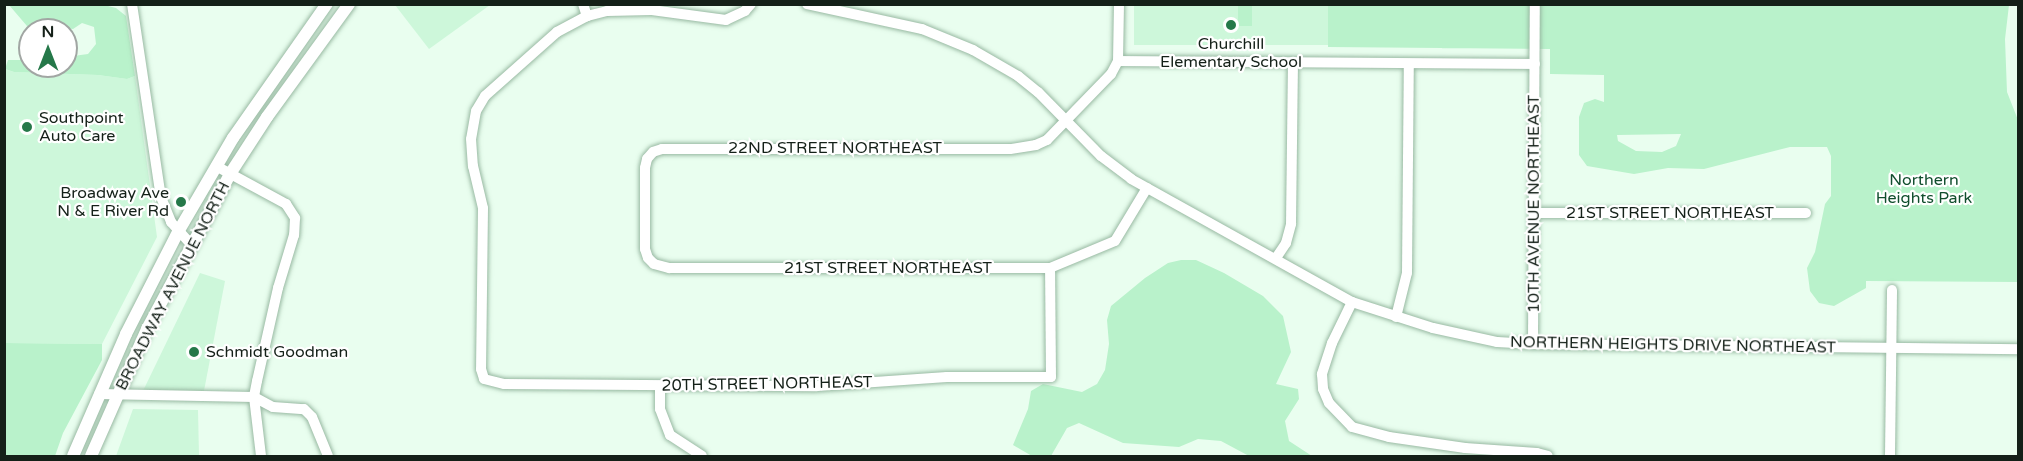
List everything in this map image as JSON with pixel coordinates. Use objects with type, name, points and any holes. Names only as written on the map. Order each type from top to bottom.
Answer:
[{"type":"main road","name":"BROADWAY AVENUE NORTH","points":[[73,456],[99,394],[178,232],[216,166],[279,69],[327,4]]},
{"type":"main road","name":"BROADWAY AVENUE NORTH","points":[[91,456],[117,395],[191,244],[230,174],[288,86],[349,4]]},
{"type":"street","points":[[132,4],[161,197],[166,214],[178,232],[191,244]]},
{"type":"street","points":[[583,4],[587,16],[627,10],[726,20],[745,11],[751,4]]},
{"type":"street","name":"NORTHERN HEIGHTS DRIVE NORTHEAST","points":[[807,4],[922,29],[973,50],[1018,76],[1067,120],[1112,166],[1147,188],[1352,302],[1396,317],[1473,338],[1533,344],[2019,349]]},
{"type":"street","points":[[1067,120],[1111,74],[1118,61],[1119,4]]},
{"type":"street","name":"10TH AVENUE NORTHEAST","points":[[1533,344],[1535,4]]},
{"type":"street","name":"20TH STREET NORTHEAST","points":[[587,16],[557,32],[514,68],[485,96],[476,111],[471,139],[473,166],[483,208],[481,369],[484,379],[504,384],[817,386],[947,377],[1051,377],[1050,268]]},
{"type":"street","points":[[1118,61],[1535,64]]},
{"type":"street","points":[[1276,258],[1286,243],[1291,224],[1293,63]]},
{"type":"street","points":[[1396,317],[1407,273],[1409,64]]},
{"type":"street","name":"22ND STREET NORTHEAST","points":[[645,208],[647,159],[653,152],[662,149],[1010,149],[1036,145],[1047,140],[1067,120]]},
{"type":"street","points":[[216,166],[286,204],[295,218],[294,235],[263,345],[255,397],[261,456]]},
{"type":"street","name":"21ST STREET NORTHEAST","points":[[645,208],[648,258],[661,267],[1050,268],[1115,241],[1147,188]]},
{"type":"street","name":"21ST STREET NORTHEAST","points":[[1534,213],[1806,213]]},
{"type":"street","points":[[1890,456],[1892,290]]},
{"type":"street","points":[[1352,302],[1332,343],[1322,374],[1323,389],[1329,403],[1352,427],[1389,437],[1465,448],[1537,453],[1548,456]]},
{"type":"street","points":[[660,386],[660,409],[670,435],[702,456]]},
{"type":"street","points":[[99,394],[255,397],[273,407],[304,409],[312,417],[328,456]]},
{"type":"shaded area","points":[[395,5],[490,5],[429,49]]},
{"type":"shaded area","name":"Churchill Elementary School","points":[[1134,5],[1328,5],[1328,45],[1134,45]]},
{"type":"shaded area","points":[[5,69],[18,72],[18,78],[78,78],[78,74],[127,79],[135,76],[157,237],[102,344],[5,343]]},
{"type":"shaded area","points":[[200,273],[225,281],[203,396],[141,395]]},
{"type":"shaded area","points":[[133,409],[198,410],[199,456],[116,456]]},
{"type":"green space","points":[[100,4],[116,8],[126,16],[135,76],[127,79],[78,74],[78,55],[88,54],[96,44],[94,27],[82,23],[78,26],[78,18],[20,18],[9,5]]},
{"type":"green space","points":[[1238,5],[1252,5],[1252,26],[1238,26]]},
{"type":"green space","name":"Northern Heights Park","points":[[1328,5],[2009,5],[2005,39],[2007,92],[2018,120],[2018,282],[1866,281],[1866,288],[1834,306],[1819,303],[1810,291],[1807,268],[1815,252],[1825,204],[1831,196],[1831,156],[1827,147],[1790,147],[1704,169],[1668,168],[1634,174],[1587,166],[1579,155],[1579,117],[1584,103],[1595,99],[1604,102],[1604,75],[1550,74],[1550,49],[1328,47]],"holes":[[[1681,134],[1676,146],[1662,152],[1636,151],[1618,141],[1617,135]]]},
{"type":"green space","points":[[8,60],[18,60],[18,72],[5,69]]},
{"type":"green space","points":[[1196,260],[1224,273],[1263,296],[1283,316],[1291,352],[1276,384],[1298,389],[1299,399],[1285,421],[1289,441],[1312,456],[1249,456],[1221,441],[1198,439],[1179,447],[1123,443],[1079,423],[1067,428],[1051,456],[1032,456],[1013,445],[1028,409],[1031,391],[1043,384],[1082,392],[1097,384],[1105,370],[1109,344],[1107,320],[1111,306],[1145,278],[1168,263]]},
{"type":"green space","points":[[5,343],[102,344],[102,360],[63,433],[55,456],[5,456]]},
{"type":"place","name":"Churchill Elementary School","points":[[1231,25]]},
{"type":"place","name":"Southpoint Auto Care","points":[[27,127]]},
{"type":"place","name":"Broadway Ave N & E River Rd","points":[[181,202]]},
{"type":"place","name":"Schmidt Goodman","points":[[194,352]]}]
